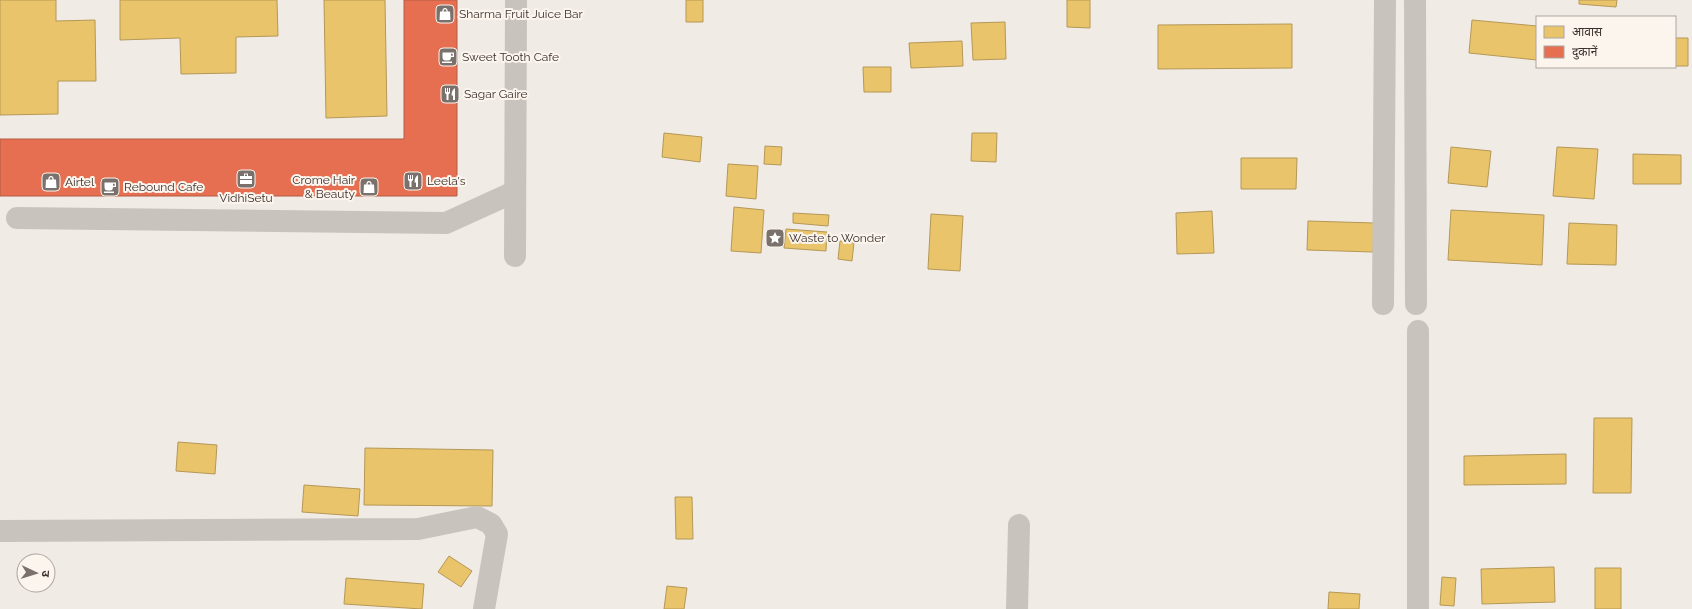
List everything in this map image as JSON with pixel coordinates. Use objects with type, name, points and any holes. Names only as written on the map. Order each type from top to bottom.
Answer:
[{"type":"street","points":[[515,256],[514,192],[516,0]]},
{"type":"street","points":[[1382,304],[1384,0]]},
{"type":"street","points":[[1415,0],[1416,304]]},
{"type":"street","points":[[1383,164],[1416,164]]},
{"type":"street","points":[[17,218],[446,223],[514,192]]},
{"type":"street","points":[[1418,331],[1418,609]]},
{"type":"street","points":[[0,531],[418,529],[477,517],[491,524],[497,534],[484,609]]},
{"type":"street","points":[[1017,609],[1019,525]]},
{"type":"building: आवास","points":[[0,0],[56,0],[56,21],[95,20],[96,81],[58,81],[58,114],[0,115]]},
{"type":"building: आवास","points":[[120,0],[277,0],[278,36],[236,37],[236,73],[181,74],[180,38],[120,40]]},
{"type":"building: आवास","points":[[324,0],[385,0],[387,116],[326,118]]},
{"type":"building: आवास","points":[[686,0],[703,0],[703,22],[686,22]]},
{"type":"building: आवास","points":[[1067,0],[1090,0],[1090,28],[1067,27]]},
{"type":"building: आवास","points":[[1579,0],[1617,0],[1616,7],[1579,4]]},
{"type":"building: आवास","points":[[1472,20],[1536,26],[1536,60],[1469,53]]},
{"type":"building: आवास","points":[[1005,22],[1006,59],[973,60],[971,23]]},
{"type":"building: आवास","points":[[1292,24],[1292,68],[1158,69],[1158,25]]},
{"type":"building: आवास","points":[[1676,38],[1688,38],[1688,66],[1676,66]]},
{"type":"building: आवास","points":[[962,41],[963,66],[911,68],[909,43]]},
{"type":"building: आवास","points":[[863,67],[891,67],[891,92],[864,92]]},
{"type":"building: आवास","points":[[664,133],[702,137],[700,162],[662,157]]},
{"type":"building: आवास","points":[[972,133],[997,133],[996,162],[971,161]]},
{"type":"building: आवास","points":[[765,146],[782,147],[781,165],[764,164]]},
{"type":"building: आवास","points":[[1451,147],[1491,151],[1487,187],[1448,183]]},
{"type":"building: आवास","points":[[1557,147],[1598,149],[1594,199],[1553,196]]},
{"type":"building: आवास","points":[[1633,154],[1681,155],[1681,184],[1633,184]]},
{"type":"building: आवास","points":[[1241,158],[1297,158],[1296,189],[1241,189]]},
{"type":"building: आवास","points":[[728,164],[758,166],[756,199],[726,196]]},
{"type":"building: आवास","points":[[734,207],[764,210],[761,253],[731,251]]},
{"type":"building: आवास","points":[[1451,210],[1544,215],[1542,265],[1448,260]]},
{"type":"building: आवास","points":[[1212,211],[1214,253],[1177,254],[1176,213]]},
{"type":"building: आवास","points":[[793,213],[829,215],[828,226],[793,223]]},
{"type":"building: आवास","points":[[931,214],[963,216],[960,271],[928,269]]},
{"type":"building: आवास","points":[[1308,221],[1374,223],[1373,252],[1307,250]]},
{"type":"building: आवास","points":[[1569,223],[1617,225],[1616,265],[1567,264]]},
{"type":"building: आवास","points":[[786,229],[827,232],[826,251],[784,248]]},
{"type":"building: आवास","points":[[840,241],[854,243],[852,261],[838,259]]},
{"type":"building: आवास","points":[[1594,418],[1632,418],[1631,493],[1593,493]]},
{"type":"building: आवास","points":[[178,442],[217,445],[215,474],[176,471]]},
{"type":"building: आवास","points":[[365,448],[493,450],[492,506],[364,505]]},
{"type":"building: आवास","points":[[1566,454],[1566,484],[1464,485],[1464,456]]},
{"type":"building: आवास","points":[[304,485],[360,489],[358,516],[302,512]]},
{"type":"building: आवास","points":[[675,497],[692,497],[693,539],[676,539]]},
{"type":"building: आवास","points":[[449,556],[472,571],[461,587],[438,572]]},
{"type":"building: आवास","points":[[1554,567],[1555,602],[1482,604],[1481,569]]},
{"type":"building: आवास","points":[[1595,568],[1621,568],[1621,609],[1595,609]]},
{"type":"building: आवास","points":[[1442,577],[1456,578],[1454,606],[1440,605]]},
{"type":"building: आवास","points":[[346,578],[424,584],[422,609],[344,604]]},
{"type":"building: आवास","points":[[667,586],[687,588],[684,609],[664,609]]},
{"type":"building: आवास","points":[[1329,592],[1360,594],[1359,609],[1328,609]]},
{"type":"building: दुकानें","points":[[404,0],[457,0],[457,196],[0,196],[0,139],[404,139]]},
{"type":"place","name":"Sharma Fruit Juice Bar","points":[[445,14]]},
{"type":"place","name":"Sweet Tooth Cafe","points":[[448,57]]},
{"type":"place","name":"Sagar Gaire","points":[[450,94]]},
{"type":"place","name":"VidhiSetu","points":[[246,179]]},
{"type":"place","name":"Leela's","points":[[413,181]]},
{"type":"place","name":"Airtel","points":[[51,182]]},
{"type":"place","name":"Rebound Cafe","points":[[110,187]]},
{"type":"place","name":"Crome Hair & Beauty","points":[[369,187]]},
{"type":"place","name":"Waste to Wonder","points":[[775,238]]}]
